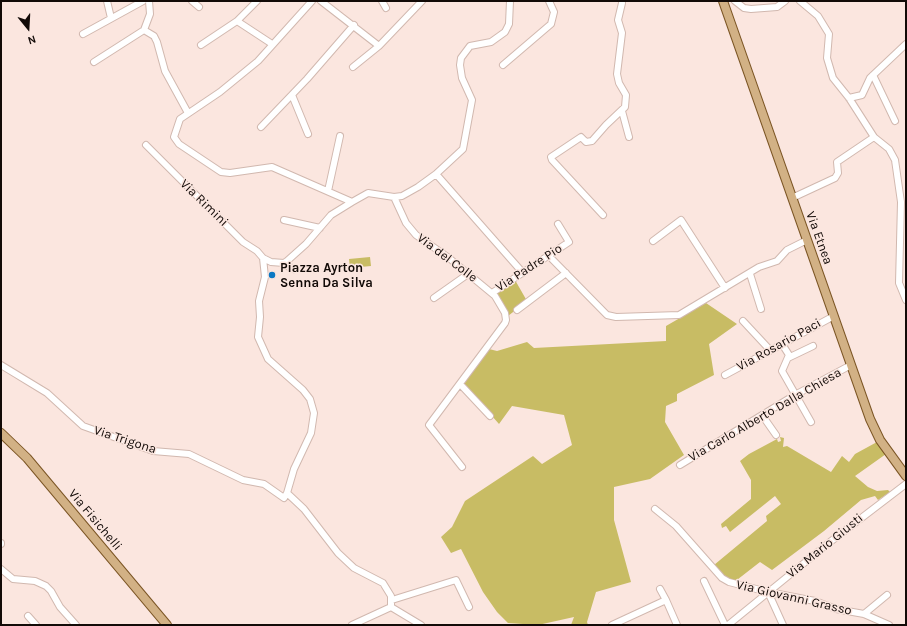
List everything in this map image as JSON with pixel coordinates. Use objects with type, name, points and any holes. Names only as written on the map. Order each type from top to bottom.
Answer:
[{"type":"main road","name":"Via Etnea","points":[[723,1],[870,419],[880,440],[906,476]]},
{"type":"main road","name":"Via Fisichelli","points":[[1,433],[27,458],[168,625]]},
{"type":"street","points":[[107,1],[111,18]]},
{"type":"street","points":[[83,34],[143,1]]},
{"type":"street","points":[[94,62],[144,30],[150,14],[149,1]]},
{"type":"street","points":[[192,1],[199,7]]},
{"type":"street","points":[[201,45],[237,21],[257,1]]},
{"type":"street","points":[[312,1],[258,61],[238,78],[180,119],[174,137],[176,142],[221,172],[230,173],[272,167],[352,202]]},
{"type":"street","points":[[321,1],[354,25],[379,46]]},
{"type":"street","points":[[382,1],[386,8]]},
{"type":"street","points":[[353,67],[379,46],[422,1]]},
{"type":"street","points":[[284,263],[306,244],[331,215],[368,193],[394,197],[407,194],[436,174],[459,154],[465,144],[472,100],[462,78],[460,65],[461,58],[470,46],[491,42],[505,32],[509,24],[510,1]]},
{"type":"street","points":[[503,65],[552,24],[554,12],[549,1]]},
{"type":"street","points":[[736,1],[744,8],[750,9],[777,7],[785,1]]},
{"type":"street","points":[[800,1],[818,16],[825,26],[828,34],[827,58],[833,78],[849,98],[874,137],[889,149],[897,167],[901,202],[899,283],[906,300]]},
{"type":"street","points":[[603,215],[552,160],[551,157],[581,137],[586,142],[592,141],[606,124],[622,111],[626,103],[626,95],[619,83],[617,74],[622,33],[618,20],[623,2]]},
{"type":"street","points":[[237,21],[272,44]]},
{"type":"street","points":[[263,125],[292,95],[354,25]]},
{"type":"street","points":[[144,30],[154,36],[165,71],[188,113]]},
{"type":"street","points":[[849,98],[862,95],[873,74],[906,44]]},
{"type":"street","points":[[873,74],[895,121]]},
{"type":"street","points":[[292,95],[308,134]]},
{"type":"street","points":[[622,111],[629,137]]},
{"type":"street","points":[[328,191],[340,136]]},
{"type":"street","points":[[792,198],[835,178],[838,173],[837,162],[874,137]]},
{"type":"street","name":"Via Rimini","points":[[146,145],[244,242],[257,251],[263,258]]},
{"type":"street","points":[[436,174],[523,272]]},
{"type":"street","name":"Via del Colle","points":[[394,197],[406,223],[416,235],[449,258],[492,293],[501,305],[506,320],[429,425],[462,467]]},
{"type":"street","points":[[284,220],[320,228]]},
{"type":"street","points":[[653,241],[681,220],[725,288]]},
{"type":"street","name":"Via Padre Pio","points":[[492,293],[569,242],[558,224]]},
{"type":"street","points":[[548,256],[607,315],[616,317],[683,314],[695,304],[759,268],[777,261],[787,250],[807,240]]},
{"type":"street","points":[[263,258],[271,262],[284,263],[285,266],[294,270]]},
{"type":"street","points":[[263,258],[266,278],[259,301],[260,317],[258,337],[268,359],[303,390],[310,399],[314,413],[311,433],[294,469],[286,496]]},
{"type":"street","points":[[517,310],[566,273]]},
{"type":"street","points":[[434,298],[468,274]]},
{"type":"street","points":[[750,274],[761,309]]},
{"type":"street","name":"Via Rosario Paci","points":[[725,375],[834,316]]},
{"type":"street","points":[[743,321],[770,350]]},
{"type":"street","points":[[782,344],[789,353],[782,371],[811,422]]},
{"type":"street","points":[[788,358],[813,346]]},
{"type":"street","name":"Via Trigona","points":[[1,365],[47,393],[83,426],[153,451],[189,454],[243,480],[264,484],[286,496],[304,510],[338,554],[354,568],[383,583],[392,604]]},
{"type":"street","name":"Via Carlo Alberto Dalla Chiesa","points":[[680,465],[795,395],[851,365]]},
{"type":"street","points":[[460,384],[490,416]]},
{"type":"street","points":[[762,415],[776,435]]},
{"type":"street","name":"Via Mario Giusti","points":[[728,625],[876,505],[906,484]]},
{"type":"street","name":"Via Giovanni Grasso","points":[[656,509],[676,526],[722,578],[735,584],[815,601],[836,609],[864,614],[889,625]]},
{"type":"street","points":[[1,569],[14,579],[35,581],[46,586],[51,591],[60,607],[76,625]]},
{"type":"street","points":[[352,625],[392,604],[456,580],[469,607]]},
{"type":"street","points":[[704,580],[725,625]]},
{"type":"street","points":[[660,589],[678,625]]},
{"type":"street","points":[[768,592],[783,625]]},
{"type":"street","points":[[864,614],[887,595]]},
{"type":"street","points":[[612,625],[666,600]]},
{"type":"street","points":[[392,604],[421,625]]},
{"type":"street","points":[[28,616],[36,625]]},
{"type":"shaded area","points":[[370,257],[371,266],[350,268],[349,259]]},
{"type":"shaded area","points":[[515,280],[527,301],[508,316],[495,293]]},
{"type":"shaded area","points":[[706,303],[737,324],[709,344],[714,375],[677,394],[677,401],[666,406],[665,422],[684,455],[650,479],[614,487],[614,520],[631,582],[596,592],[587,622],[588,625],[571,625],[574,617],[538,625],[508,623],[497,612],[483,592],[461,549],[451,553],[441,537],[452,527],[465,501],[533,456],[542,464],[572,445],[564,415],[512,406],[499,424],[463,383],[489,349],[497,351],[527,342],[534,348],[666,341],[666,326]]},
{"type":"shaded area","points":[[780,437],[784,438],[783,447],[787,446],[831,472],[842,456],[849,462],[855,454],[877,442],[886,454],[855,476],[868,487],[877,491],[888,490],[890,492],[878,500],[875,496],[861,500],[824,531],[772,570],[760,562],[733,583],[729,581],[714,565],[767,521],[766,516],[781,504],[775,496],[730,532],[726,526],[722,528],[721,524],[751,499],[751,480],[740,461],[749,454],[777,439],[778,442],[781,441]]},
{"type":"place","name":"Piazza Ayrton Senna Da Silva","points":[[272,275]]}]
